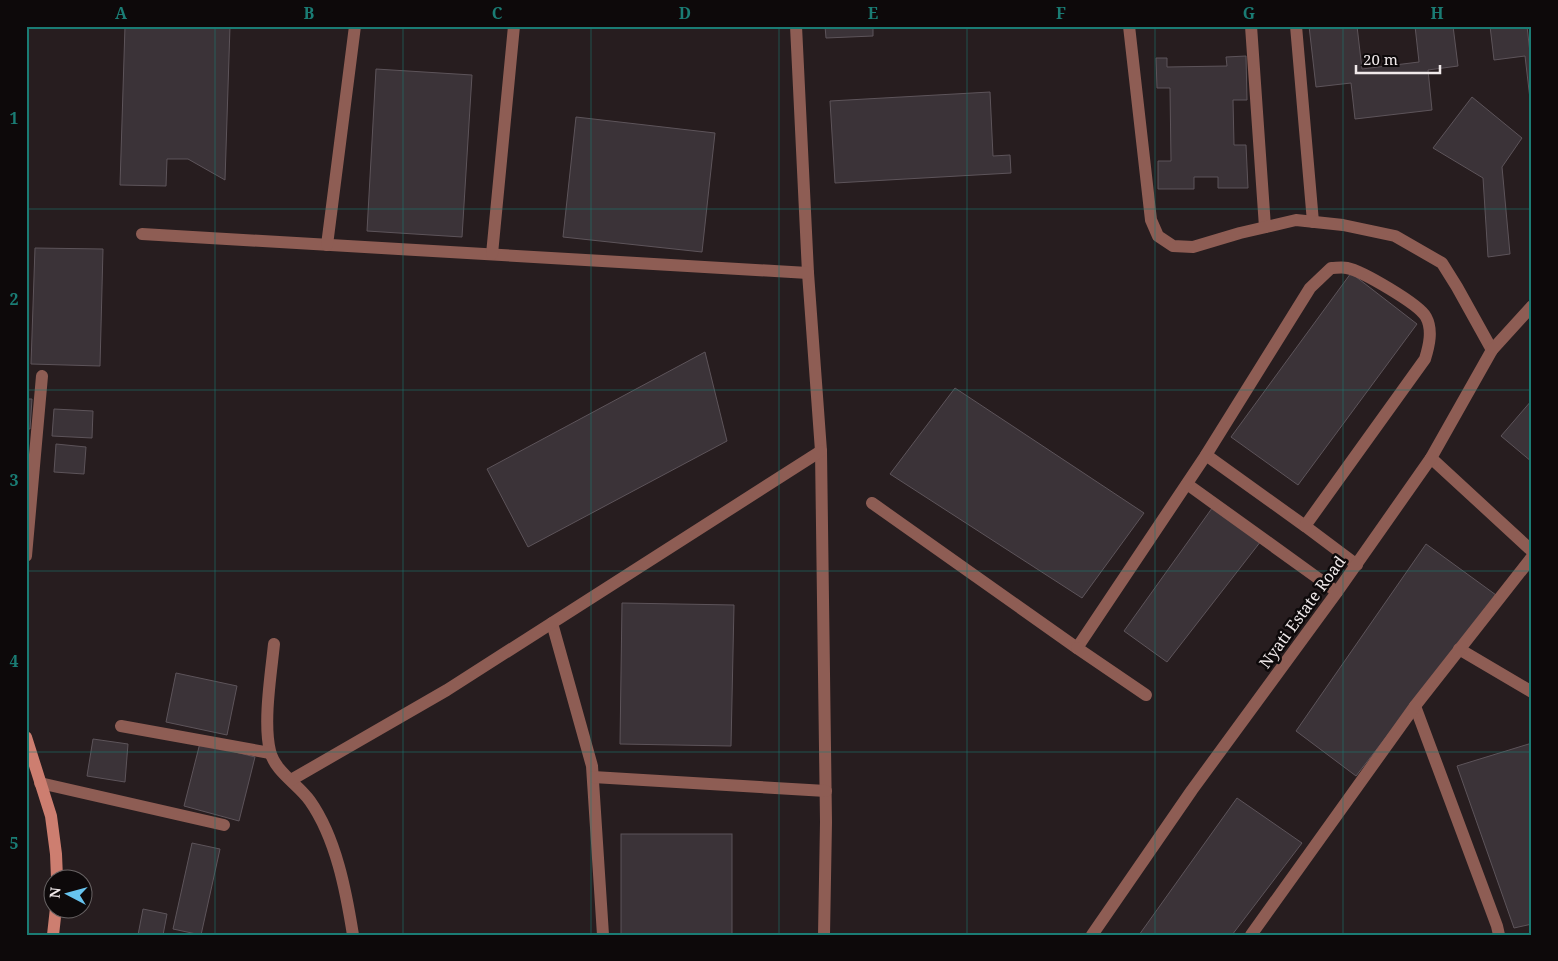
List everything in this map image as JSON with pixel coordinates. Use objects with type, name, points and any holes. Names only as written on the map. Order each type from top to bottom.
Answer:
[{"type":"main road","points":[[26,737],[51,816],[57,868]]},
{"type":"main road","points":[[53,935],[55,918]]},
{"type":"street","points":[[326,245],[355,26]]},
{"type":"street","points":[[492,254],[514,26]]},
{"type":"street","points":[[796,26],[808,273],[821,450],[826,791],[824,935]]},
{"type":"street","points":[[1133,26],[1129,26],[1151,220],[1158,236],[1173,246],[1193,247],[1296,220],[1343,225],[1395,236],[1442,263],[1492,350]]},
{"type":"street","points":[[1251,26],[1265,227]]},
{"type":"street","points":[[1296,26],[1313,222]]},
{"type":"street","points":[[142,234],[808,273]]},
{"type":"street","points":[[1077,648],[1206,455],[1310,288],[1331,268],[1346,268],[1366,275],[1406,299],[1426,316],[1431,339],[1425,359],[1304,526]]},
{"type":"street","name":"Nyati Estate Road","points":[[1098,933],[1192,790],[1357,565],[1431,458],[1492,350],[1532,306]]},
{"type":"street","points":[[26,556],[42,376]]},
{"type":"street","points":[[290,780],[447,690],[821,450]]},
{"type":"street","points":[[1206,455],[1357,565]]},
{"type":"street","points":[[1431,458],[1532,551]]},
{"type":"street","points":[[1187,484],[1337,592]]},
{"type":"street","points":[[872,503],[1146,695]]},
{"type":"street","points":[[1252,935],[1415,706],[1532,557]]},
{"type":"street","points":[[552,623],[592,766],[603,935]]},
{"type":"street","points":[[274,644],[267,730],[270,753],[281,770],[310,800],[329,836],[347,894],[353,935]]},
{"type":"street","points":[[1459,649],[1532,692]]},
{"type":"street","points":[[1415,706],[1499,935]]},
{"type":"street","points":[[120,726],[270,753]]},
{"type":"street","points":[[593,777],[826,791]]},
{"type":"street","points":[[40,783],[224,825]]},
{"type":"building","points":[[125,26],[230,26],[225,180],[188,159],[167,159],[166,186],[120,185]]},
{"type":"building","points":[[825,26],[873,26],[873,36],[826,38]]},
{"type":"building","points":[[1309,26],[1357,26],[1362,69],[1419,62],[1415,26],[1453,26],[1458,66],[1428,70],[1432,110],[1355,119],[1351,83],[1316,87]]},
{"type":"building","points":[[1490,26],[1527,26],[1530,53],[1532,53],[1532,99],[1530,99],[1525,56],[1494,60]]},
{"type":"building","points":[[1246,56],[1247,100],[1233,100],[1234,145],[1246,145],[1248,188],[1218,188],[1218,177],[1194,177],[1194,189],[1158,189],[1158,161],[1171,161],[1170,88],[1157,88],[1156,58],[1167,58],[1167,67],[1227,66],[1226,57]]},
{"type":"building","points":[[376,69],[472,75],[462,237],[367,231]]},
{"type":"building","points":[[990,92],[993,156],[1010,155],[1011,173],[835,183],[830,101]]},
{"type":"building","points":[[1472,97],[1522,138],[1502,167],[1510,254],[1488,257],[1483,178],[1433,148]]},
{"type":"building","points":[[576,117],[715,133],[702,252],[563,237]]},
{"type":"building","points":[[35,248],[103,249],[100,366],[31,364]]},
{"type":"building","points":[[1351,273],[1417,324],[1298,485],[1231,437]]},
{"type":"building","points":[[705,352],[727,441],[528,547],[487,469]]},
{"type":"building","points":[[955,388],[1144,513],[1082,598],[890,474]]},
{"type":"building","points":[[26,399],[32,399],[30,429],[26,429]]},
{"type":"building","points":[[1532,400],[1532,462],[1501,436]]},
{"type":"building","points":[[54,409],[93,411],[92,438],[52,436]]},
{"type":"building","points":[[56,444],[86,447],[84,474],[54,472]]},
{"type":"building","points":[[1215,504],[1261,541],[1167,662],[1124,631]]},
{"type":"building","points":[[1426,544],[1496,595],[1356,776],[1296,731]]},
{"type":"building","points":[[622,603],[734,605],[731,746],[620,744]]},
{"type":"building","points":[[176,673],[237,686],[227,735],[166,722]]},
{"type":"building","points":[[93,739],[128,744],[125,782],[87,776]]},
{"type":"building","points":[[200,743],[255,757],[239,821],[184,806]]},
{"type":"building","points":[[1532,743],[1532,924],[1514,928],[1457,766]]},
{"type":"building","points":[[1237,798],[1302,843],[1232,935],[1139,935]]},
{"type":"building","points":[[621,834],[732,834],[732,935],[621,935]]},
{"type":"building","points":[[192,843],[220,849],[201,935],[173,929]]},
{"type":"building","points":[[143,909],[167,914],[163,935],[138,935]]}]
